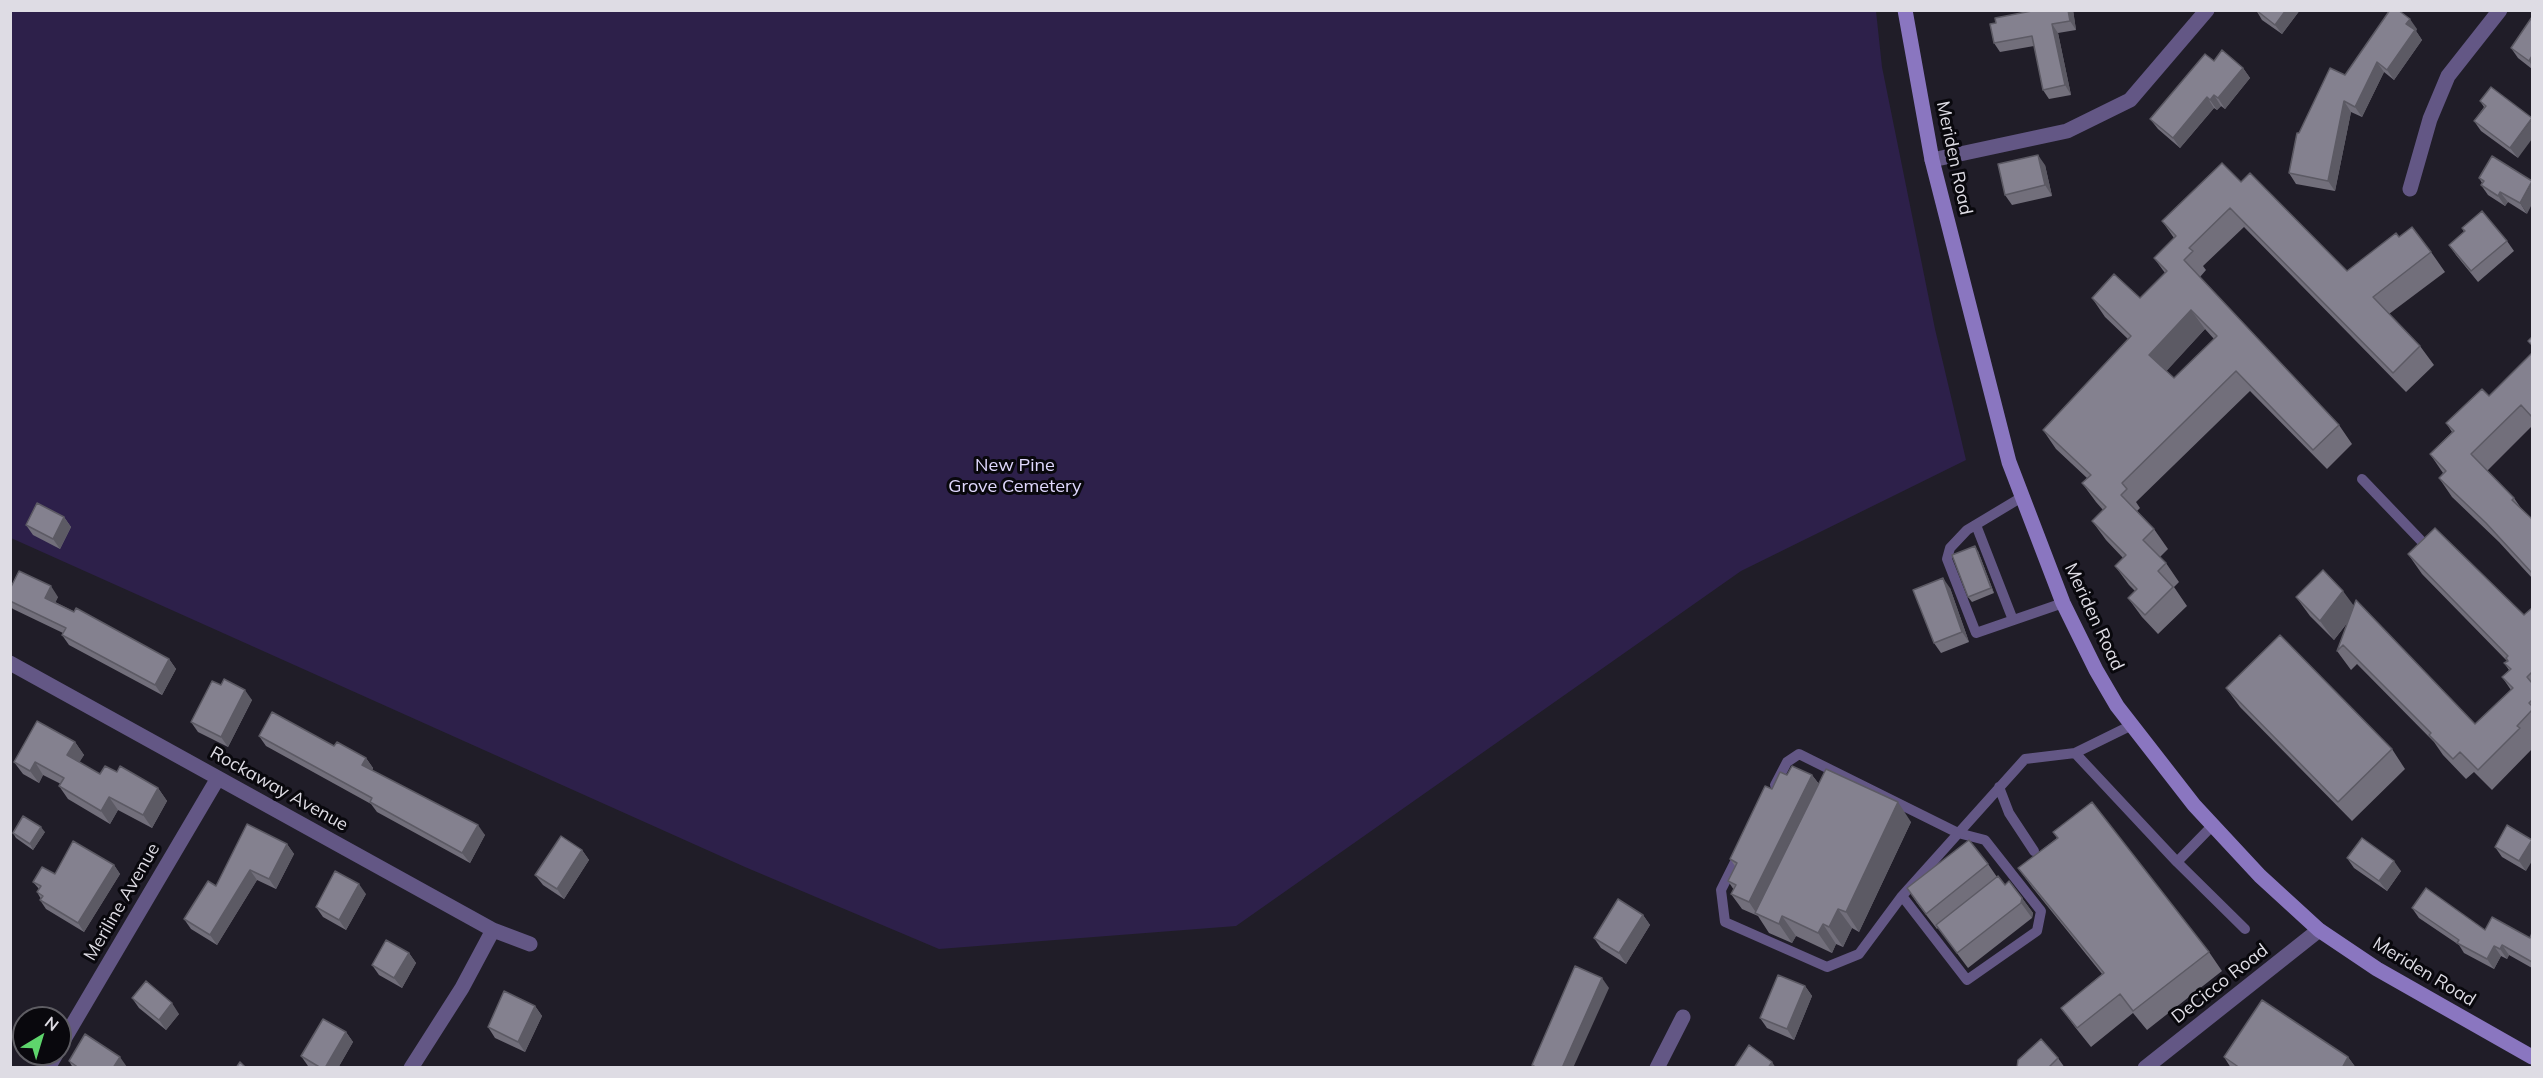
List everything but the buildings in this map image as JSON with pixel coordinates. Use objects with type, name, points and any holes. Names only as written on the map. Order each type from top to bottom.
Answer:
[{"type":"main road","name":"Meriden Road","points":[[1905,10],[1932,160],[2009,462],[2063,603],[2096,670],[2132,725],[2213,825],[2260,876],[2319,930],[2377,969],[2532,1057]]},
{"type":"street","points":[[1932,160],[2067,131],[2130,100],[2207,10]]},
{"type":"street","points":[[2410,189],[2430,119],[2448,76],[2500,10]]},
{"type":"street","name":"Rockaway Avenue","points":[[10,663],[493,930],[530,944]]},
{"type":"street","name":"Meriline Avenue","points":[[72,1026],[218,778]]},
{"type":"street","points":[[411,1068],[462,988],[493,930]]},
{"type":"street","name":"DeCicco Road","points":[[2145,1068],[2319,930]]},
{"type":"street","points":[[1658,1068],[1683,1017]]},
{"type":"lane","points":[[2362,478],[2432,552]]},
{"type":"lane","points":[[2022,497],[1957,539],[1950,548],[1947,559],[1976,633],[2063,603]]},
{"type":"lane","points":[[1976,525],[2013,620]]},
{"type":"lane","points":[[1746,841],[1721,890],[1725,922],[1761,932],[1827,968],[1859,954],[1902,896],[2025,759],[2074,753],[2132,725]]},
{"type":"lane","points":[[2074,753],[2177,862],[2245,929]]},
{"type":"lane","points":[[1772,792],[1787,762],[1799,754],[1837,779],[1958,833],[1985,840],[2009,880],[2041,911],[2037,931],[1967,980],[1940,936],[1902,896]]},
{"type":"lane","points":[[2000,787],[2009,813],[2034,851]]},
{"type":"lane","points":[[2177,862],[2213,825]]},
{"type":"green space","name":"New Pine Grove Cemetery","points":[[11,10],[1876,11],[1882,67],[1935,329],[1966,460],[1741,571],[1236,926],[939,949],[745,867],[11,538]]}]
